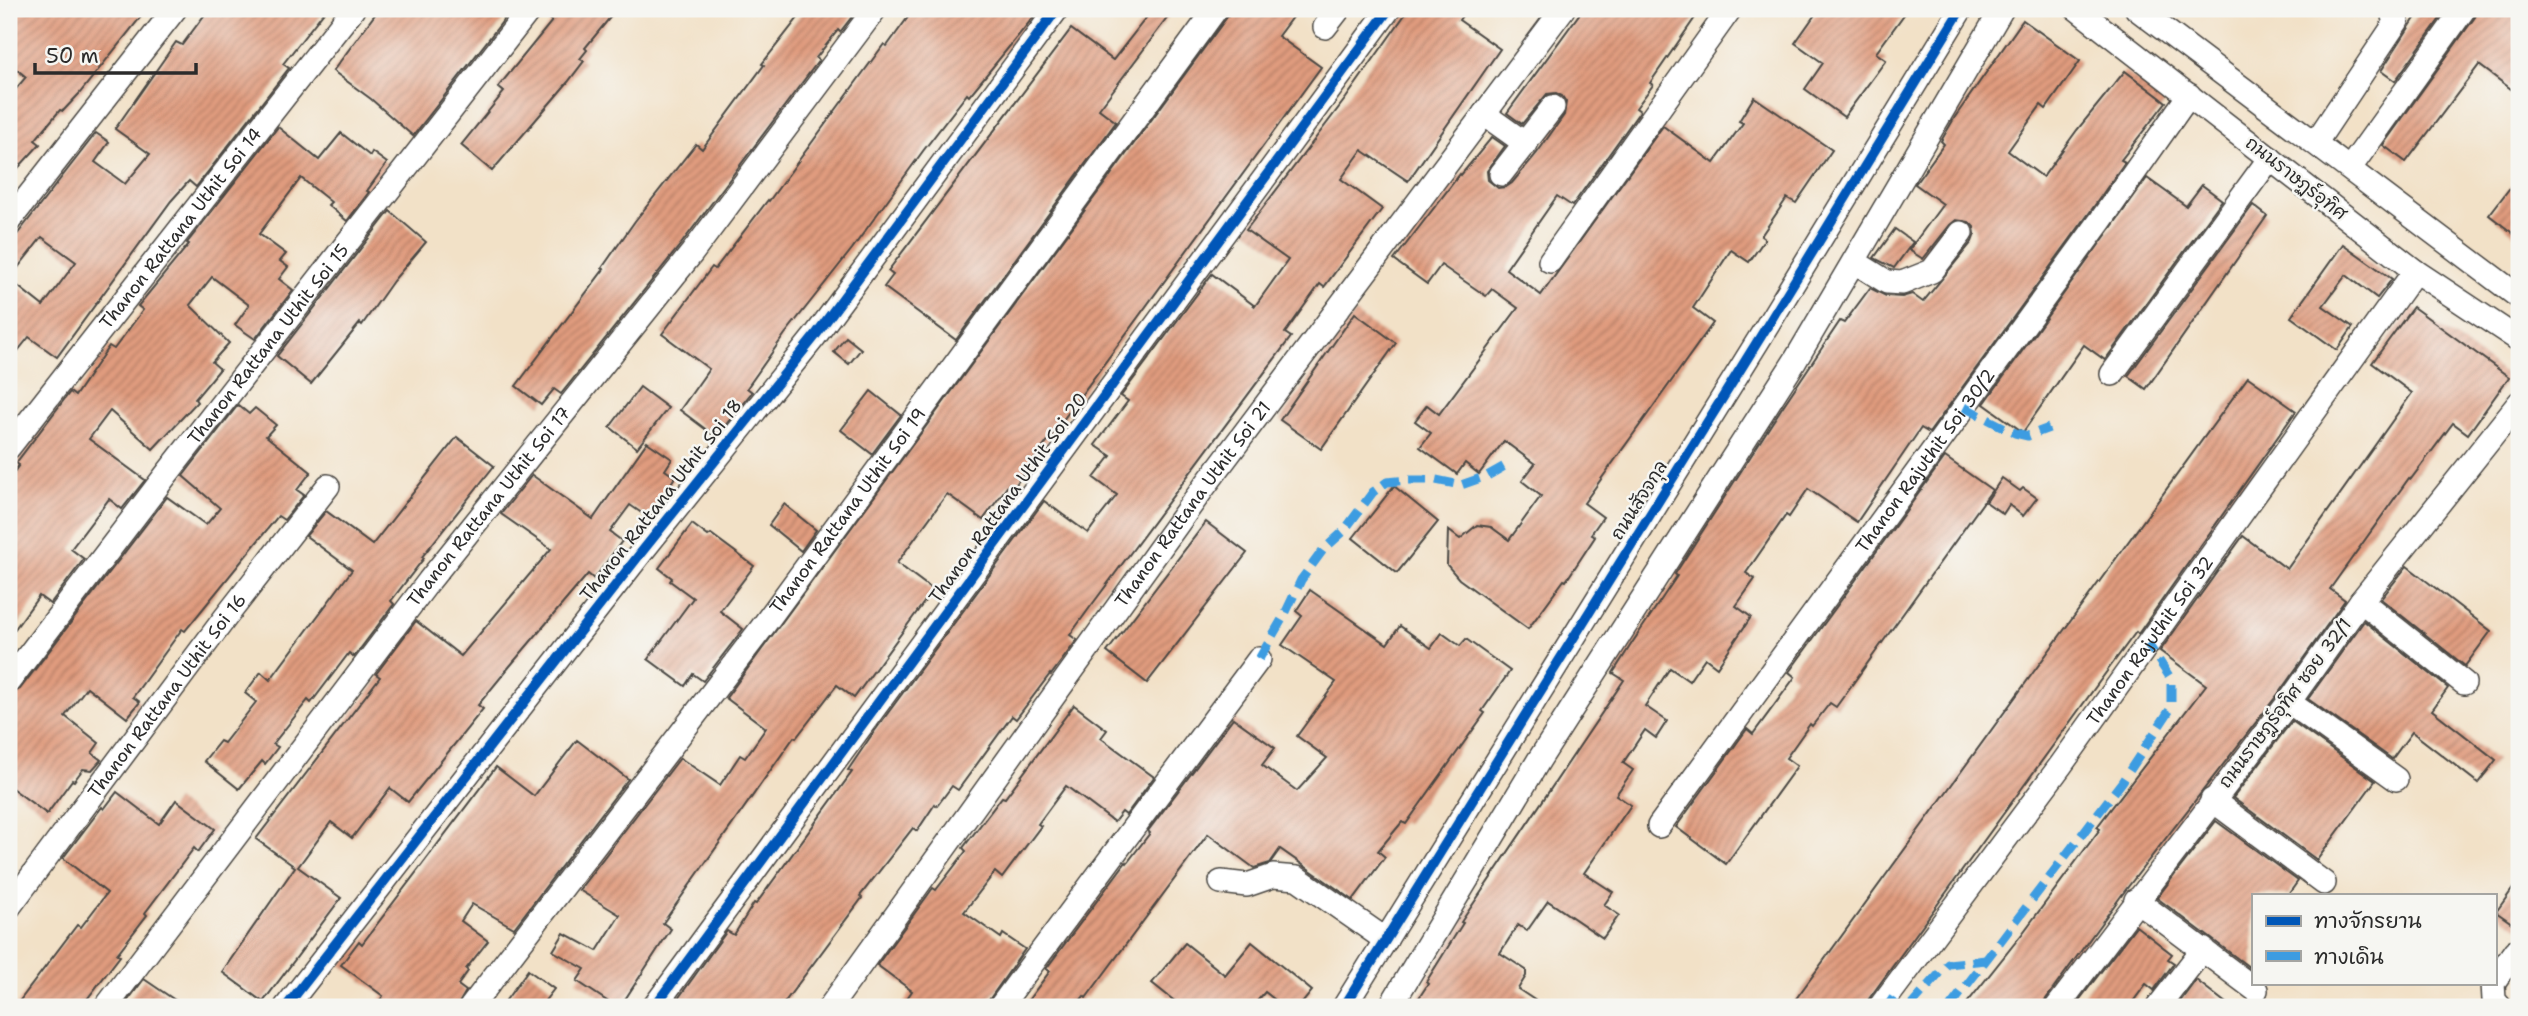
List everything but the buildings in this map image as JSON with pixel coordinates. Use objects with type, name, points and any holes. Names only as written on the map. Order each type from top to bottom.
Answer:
[{"type":"street","points":[[9,222],[175,9]]},
{"type":"street","name":"Thanon Rattana Uthit Soi 14","points":[[9,447],[353,9]]},
{"type":"street","name":"Thanon Rattana Uthit Soi 15","points":[[9,681],[166,475],[530,9]]},
{"type":"street","name":"Thanon Rattana Uthit Soi 17","points":[[106,1007],[429,581],[692,253],[876,9]]},
{"type":"street","name":"Thanon Rattana Uthit Soi 18","points":[[286,1007],[640,554],[815,336],[1057,9]]},
{"type":"street","name":"Thanon Rattana Uthit Soi 19","points":[[471,1007],[761,629],[1216,9]]},
{"type":"street","name":"Thanon Rattana Uthit Soi 20","points":[[654,1007],[1389,9]]},
{"type":"street","name":"Thanon Rattana Uthit Soi 21","points":[[830,1007],[1204,487],[1563,9]]},
{"type":"street","points":[[1550,261],[1730,9]]},
{"type":"street","name":"ถนนสัจจกุล","points":[[1344,1007],[1961,9]]},
{"type":"street","points":[[1390,1007],[1539,760],[1796,361],[2002,9]]},
{"type":"street","name":"ถนนราษฏร์อุทิศ","points":[[2077,9],[2415,271],[2519,340]]},
{"type":"street","points":[[2137,9],[2519,297]]},
{"type":"street","points":[[2350,168],[2464,9]]},
{"type":"street","points":[[2316,142],[2397,22],[2391,10]]},
{"type":"street","name":"Thanon Rajuthit Soi 30/2","points":[[1658,826],[2101,220],[2189,95]]},
{"type":"street","points":[[1502,174],[1553,107]]},
{"type":"street","points":[[1484,114],[1526,144]]},
{"type":"street","points":[[2112,374],[2270,158]]},
{"type":"street","points":[[1855,262],[1887,282],[1902,283],[1932,271],[1961,233]]},
{"type":"street","name":"Thanon Rajuthit Soi 32","points":[[1880,1007],[2062,765],[2415,271]]},
{"type":"street","name":"ถนนราษฎร์อุทิศ ซอย 32/1","points":[[2057,1007],[2288,702],[2361,601],[2519,404]]},
{"type":"street","name":"Thanon Rattana Uthit Soi 16","points":[[9,908],[217,629],[328,486]]},
{"type":"street","points":[[2361,601],[2464,683]]},
{"type":"street","points":[[1000,1007],[1259,659]]},
{"type":"street","points":[[2288,702],[2396,779]]},
{"type":"street","points":[[2212,800],[2324,883]]},
{"type":"street","points":[[1221,882],[1247,885],[1273,876],[1297,878],[1386,940]]},
{"type":"street","points":[[2136,900],[2256,990]]},
{"type":"street","points":[[2158,1007],[2203,949]]},
{"type":"street","points":[[2496,978],[2515,951]]},
{"type":"street","points":[[2494,984],[2494,1000],[2500,1007]]},
{"type":"marked path","points":[[1964,407],[2015,433],[2028,436],[2049,428]]},
{"type":"marked path","points":[[1259,659],[1301,580],[1323,550],[1343,532],[1373,492],[1387,482],[1409,480],[1436,480],[1461,485],[1487,476],[1510,463]]},
{"type":"marked path","points":[[1950,1007],[2122,782],[2171,708],[2171,679],[2148,644]]},
{"type":"marked path","points":[[1910,1007],[1948,964],[1986,960]]},
{"type":"marked path","points":[[1887,999],[1899,1007]]},
{"type":"cycle path","points":[[286,1007],[640,554],[815,336],[1057,9]]},
{"type":"cycle path","points":[[654,1007],[1389,9]]},
{"type":"cycle path","points":[[1344,1007],[1961,9]]}]
